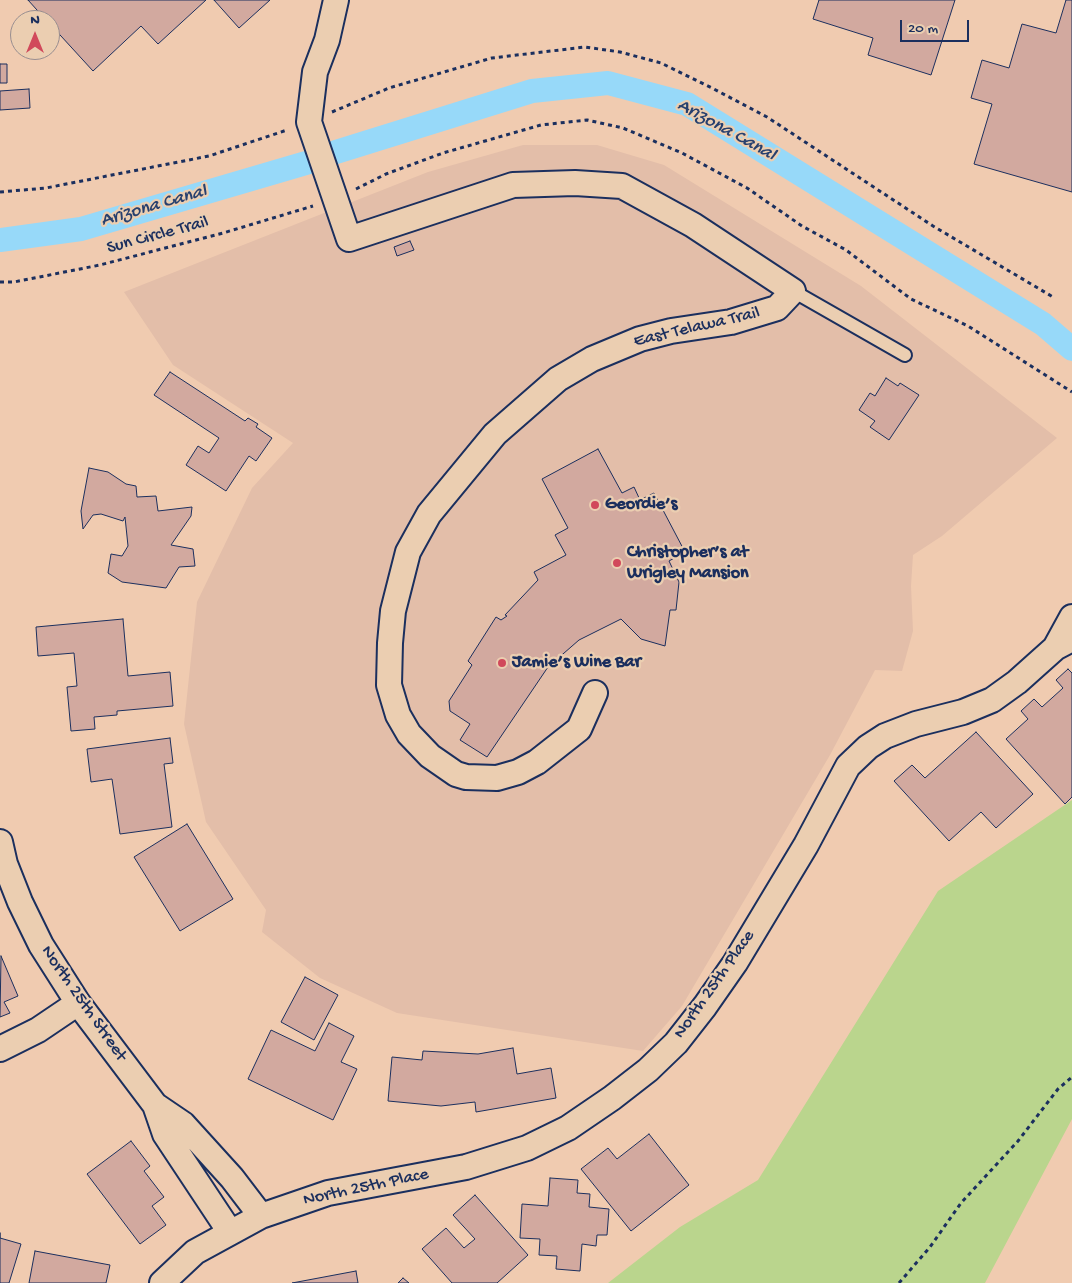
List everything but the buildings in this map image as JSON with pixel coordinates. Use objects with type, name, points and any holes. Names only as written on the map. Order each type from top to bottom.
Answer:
[{"type":"street","points":[[336,0],[326,40],[315,72],[311,126],[326,194],[349,239],[513,185],[575,182],[622,186],[693,224],[793,291]]},
{"type":"street","name":"East Telawa Trail","points":[[595,693],[579,729],[537,762],[518,772],[497,778],[466,778],[456,774],[430,756],[409,734],[398,715],[389,685],[393,611],[408,552],[429,514],[496,434],[558,379],[592,358],[640,339],[671,330],[731,322],[777,308],[793,291]]},
{"type":"street","name":"North 25th Place","points":[[261,1216],[328,1193],[466,1167],[527,1148],[568,1128],[612,1098],[648,1070],[669,1050],[705,1006],[735,962],[806,845],[848,766],[868,747],[885,736],[916,724],[963,712],[992,700],[1017,682],[1063,643],[1072,618]]},
{"type":"street","name":"North 25th Street","points":[[0,842],[17,894],[37,936],[78,1003],[155,1105],[166,1134],[230,1232]]},
{"type":"street","points":[[0,1049],[38,1030],[78,1003]]},
{"type":"street","name":"North 25th Street","points":[[155,1105],[183,1124],[232,1178],[261,1216]]},
{"type":"street","points":[[162,1283],[195,1252],[261,1216]]},
{"type":"lane","points":[[793,291],[905,355]]},
{"type":"path","points":[[0,192],[46,188],[209,156],[311,126],[389,88],[492,58],[584,47],[620,52],[661,63],[712,88],[767,118],[933,226],[1053,297]]},
{"type":"path","name":"Sun Circle Trail","points":[[0,282],[14,282],[100,265],[295,212],[326,194]]},
{"type":"path","points":[[898,1283],[930,1248],[961,1203],[1018,1141],[1058,1089],[1072,1077]]},
{"type":"shaded area","points":[[523,145],[597,145],[664,165],[861,286],[1057,438],[942,536],[913,555],[911,586],[913,631],[902,671],[875,670],[830,755],[682,1006],[643,1051],[397,1013],[320,978],[262,932],[266,910],[206,822],[184,724],[197,602],[252,488],[293,443],[173,365],[124,292],[428,172]]},
{"type":"green space","points":[[1072,800],[1072,1119],[985,1283],[608,1283],[680,1227],[758,1180],[938,891]]},
{"type":"waterway","name":"Arizona Canal","points":[[336,152],[532,91],[608,83],[687,104],[1043,324],[1072,349]]},
{"type":"waterway","name":"Arizona Canal","points":[[0,240],[81,229],[306,163]]},
{"type":"place","name":"Geordie’s","points":[[595,505]]},
{"type":"place","name":"Christopher’s at Wrigley Mansion","points":[[617,563]]},
{"type":"place","name":"Jamie’s Wine Bar","points":[[502,663]]}]
